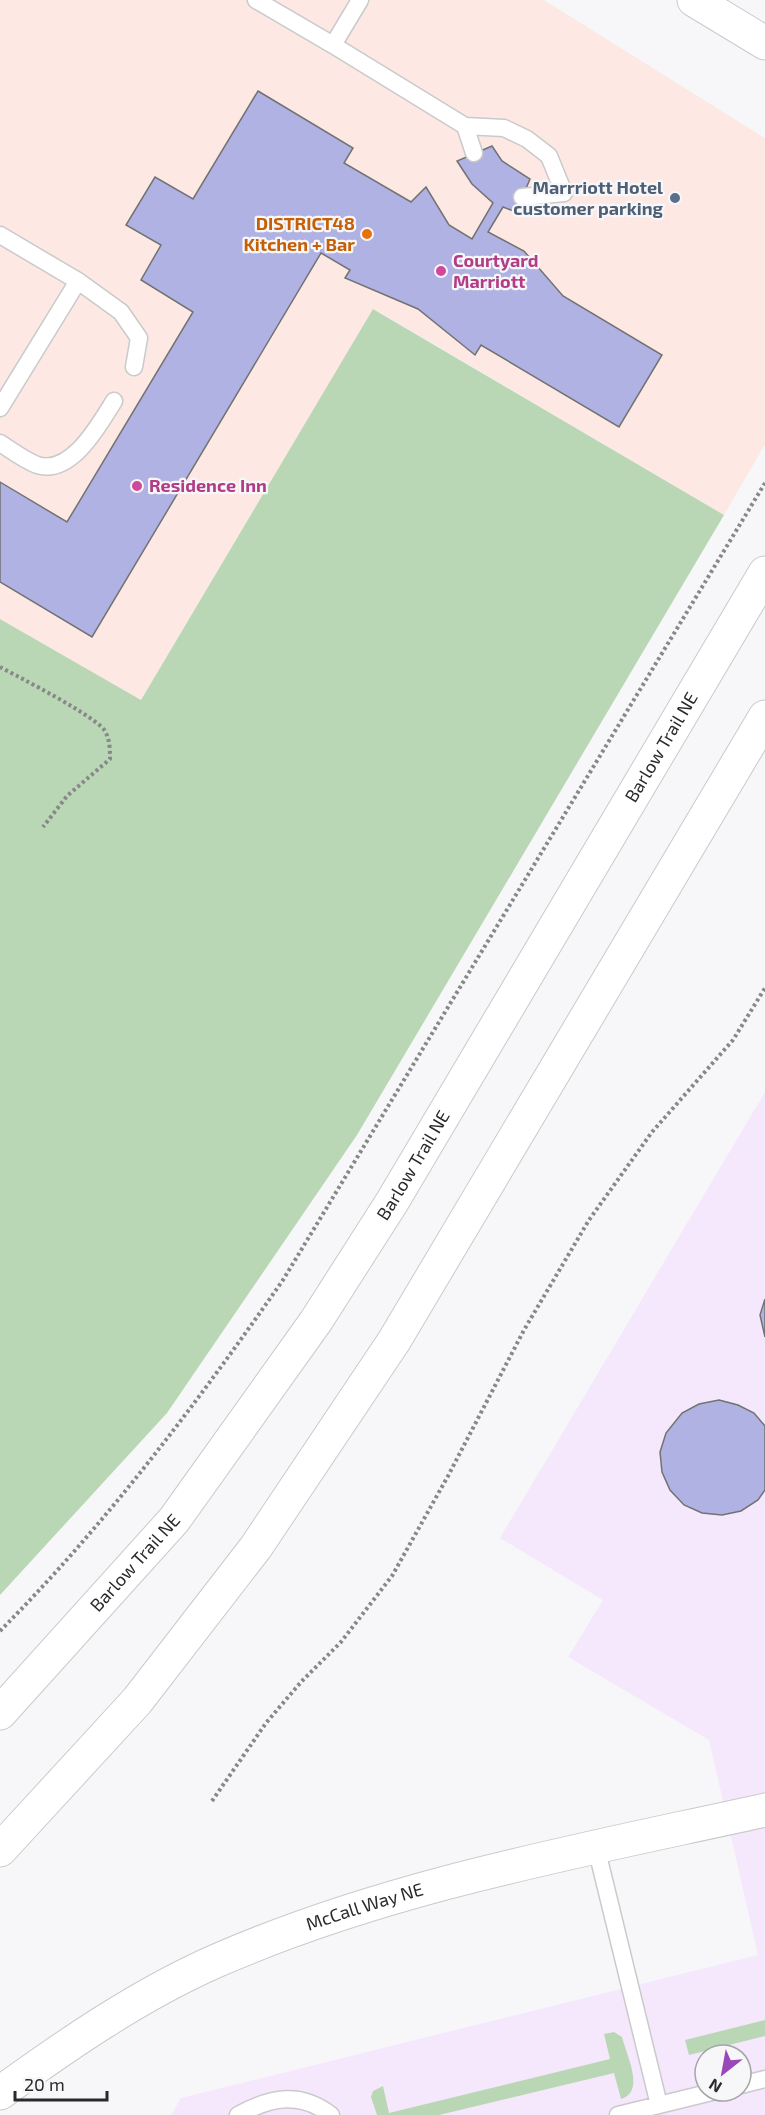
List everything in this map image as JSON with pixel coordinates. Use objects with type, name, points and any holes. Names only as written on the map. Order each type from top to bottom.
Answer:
[{"type":"street","points":[[694,0],[765,43]]},
{"type":"street","name":"Barlow Trail NE","points":[[0,1713],[174,1520],[316,1321],[392,1202],[765,573]]},
{"type":"street","points":[[0,1850],[137,1701],[256,1547],[394,1341],[764,721]]},
{"type":"street","name":"McCall Way NE","points":[[0,2093],[64,2047],[139,2001],[214,1962],[366,1905],[596,1847],[765,1810]]},
{"type":"lane","points":[[256,0],[465,126],[504,128],[527,139],[549,156],[564,193],[522,197]]},
{"type":"lane","points":[[333,45],[360,0]]},
{"type":"lane","points":[[465,126],[474,153]]},
{"type":"lane","points":[[0,235],[78,281],[121,312],[139,338],[134,367]]},
{"type":"lane","points":[[0,408],[78,281]]},
{"type":"lane","points":[[0,443],[38,465],[66,462],[92,436],[114,401]]},
{"type":"lane","points":[[596,1847],[659,2105]]},
{"type":"lane","points":[[238,2115],[266,2102],[285,2097],[309,2101],[331,2115]]},
{"type":"lane","points":[[618,2115],[693,2097]]},
{"type":"path","points":[[0,1631],[37,1594],[117,1502],[212,1382],[283,1280],[765,483]]},
{"type":"path","points":[[0,667],[73,707],[105,729],[110,744],[110,759],[67,796],[43,827]]},
{"type":"path","points":[[212,1800],[266,1723],[301,1682],[341,1642],[392,1576],[448,1476],[524,1330],[590,1220],[652,1132],[733,1040],[765,988]]},
{"type":"shaded area","points":[[0,0],[544,0],[765,138],[765,444],[724,515],[374,309],[141,700],[0,619]]},
{"type":"shaded area","points":[[765,1092],[765,2115],[171,2115],[181,2098],[758,1955],[709,1740],[568,1657],[603,1600],[500,1538]]},
{"type":"green space","points":[[373,309],[724,515],[357,1135],[167,1413],[0,1595],[0,619],[141,700]]},
{"type":"green space","points":[[765,2020],[765,2036],[737,2043],[693,2043],[693,2054],[689,2055],[685,2040]]},
{"type":"green space","points":[[614,2032],[622,2037],[633,2081],[628,2095],[621,2099],[614,2073],[439,2115],[377,2115],[371,2097],[373,2091],[383,2086],[389,2113],[610,2059],[604,2034]]},
{"type":"building","points":[[258,91],[353,148],[344,163],[411,202],[426,187],[449,225],[472,239],[493,203],[472,184],[457,161],[492,146],[502,161],[530,179],[516,212],[503,207],[488,232],[524,251],[563,296],[662,355],[619,427],[481,345],[475,355],[418,309],[345,278],[350,270],[321,253],[92,637],[0,582],[0,482],[67,522],[193,312],[141,280],[161,245],[126,225],[155,177],[193,199]]},
{"type":"building","points":[[765,1299],[765,1337],[760,1315]]},
{"type":"building","points":[[719,1400],[738,1405],[754,1413],[765,1426],[765,1490],[758,1500],[741,1511],[722,1515],[702,1513],[684,1505],[670,1490],[662,1472],[660,1452],[666,1433],[682,1413],[699,1404]]},
{"type":"place","name":"Marrriott Hotel customer parking","points":[[675,198]]},
{"type":"place","name":"DISTRICT48 Kitchen + Bar","points":[[367,234]]},
{"type":"place","name":"Courtyard Marriott","points":[[441,271]]},
{"type":"place","name":"Residence Inn","points":[[137,486]]}]
